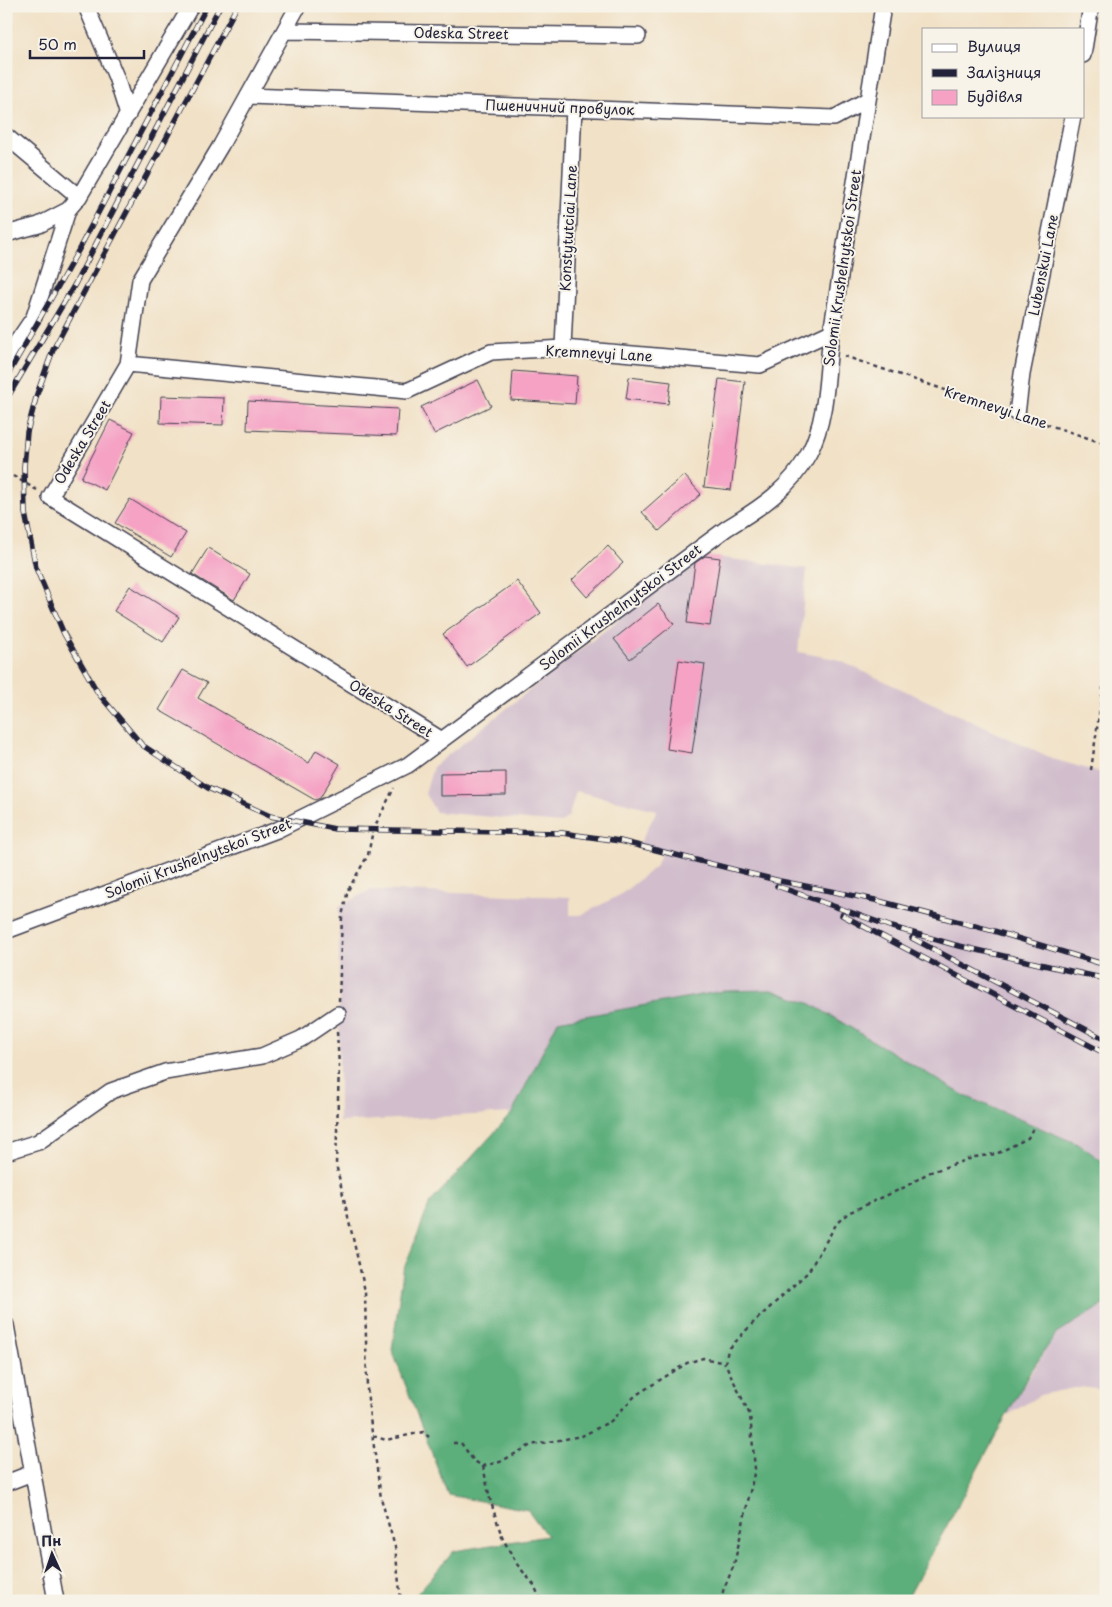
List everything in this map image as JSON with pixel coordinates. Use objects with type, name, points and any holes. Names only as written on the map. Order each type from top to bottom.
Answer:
[{"type":"street","points":[[86,6],[116,77],[128,115]]},
{"type":"street","points":[[6,234],[39,225],[68,210],[79,197],[191,6]]},
{"type":"street","name":"Odeska Street","points":[[298,6],[248,96],[140,280],[128,364],[50,497],[442,740]]},
{"type":"street","name":"Solomii Krushelnytskoi Street","points":[[6,931],[278,830],[408,764],[727,528],[763,506],[792,480],[810,452],[820,426],[831,332],[867,100],[884,6]]},
{"type":"street","points":[[1084,49],[1091,6]]},
{"type":"street","name":"Odeska Street","points":[[285,31],[638,36]]},
{"type":"street","name":"Пшеничний провулок","points":[[248,96],[834,118],[867,100]]},
{"type":"street","name":"Konstytutciai Lane","points":[[563,348],[574,108]]},
{"type":"street","name":"Lubenskui Lane","points":[[1017,414],[1022,374],[1073,118]]},
{"type":"street","points":[[6,136],[79,197]]},
{"type":"street","points":[[6,358],[34,317],[68,210]]},
{"type":"street","name":"Kremnevyi Lane","points":[[128,364],[406,391],[491,352],[563,348],[760,365],[831,332]]},
{"type":"street","points":[[6,1152],[38,1142],[111,1091],[165,1072],[262,1056],[300,1039],[338,1014]]},
{"type":"street","points":[[6,1325],[56,1601]]},
{"type":"street","points":[[6,1484],[32,1473]]},
{"type":"path","name":"Kremnevyi Lane","points":[[829,351],[1106,444]]},
{"type":"path","points":[[6,472],[50,497]]},
{"type":"path","points":[[1091,770],[1106,667]]},
{"type":"path","points":[[401,1601],[395,1547],[381,1498],[367,1390],[364,1291],[336,1164],[338,1014],[342,916],[348,890],[368,855],[373,830],[383,807],[408,764]]},
{"type":"path","points":[[722,1601],[723,1591],[734,1565],[755,1469],[750,1415],[725,1363],[728,1350],[737,1339],[808,1272],[837,1223],[848,1213],[905,1187],[928,1173],[975,1157],[996,1154],[1028,1138],[1034,1126]]},
{"type":"path","points":[[453,1442],[460,1443],[474,1461],[483,1466],[500,1462],[531,1446],[582,1436],[611,1421],[636,1395],[687,1363],[703,1358],[725,1363]]},
{"type":"path","points":[[373,1436],[386,1440],[423,1432],[429,1437]]},
{"type":"path","points":[[483,1466],[490,1499],[502,1537],[516,1563],[534,1586],[541,1601]]},
{"type":"shaded area","points":[[700,555],[807,569],[798,652],[836,659],[1056,760],[1106,774],[1106,1164],[1080,1145],[965,1096],[558,1021],[512,1113],[339,1122],[339,907],[370,890],[570,897],[570,915],[581,915],[620,895],[655,867],[663,851],[638,847],[657,810],[576,791],[569,816],[561,823],[436,812],[425,794],[433,767]]},
{"type":"shaded area","points":[[1106,1303],[1106,1390],[1079,1387],[1040,1395],[1003,1418],[1056,1334]]},
{"type":"green space","points":[[772,990],[811,1004],[965,1096],[1080,1145],[1106,1164],[1106,1303],[1056,1334],[1029,1374],[906,1601],[411,1601],[454,1551],[547,1536],[528,1510],[448,1495],[392,1350],[403,1271],[430,1203],[512,1113],[558,1021],[723,991]]},
{"type":"building","points":[[513,371],[577,376],[575,404],[511,400]]},
{"type":"building","points":[[629,377],[671,382],[668,404],[626,399]]},
{"type":"building","points":[[719,379],[745,382],[731,490],[704,487]]},
{"type":"building","points":[[478,380],[491,406],[434,434],[421,407]]},
{"type":"building","points":[[161,396],[224,398],[223,425],[160,423]]},
{"type":"building","points":[[248,401],[398,409],[396,436],[247,430]]},
{"type":"building","points":[[110,420],[134,432],[105,490],[81,478]]},
{"type":"building","points":[[684,475],[701,494],[659,531],[642,512]]},
{"type":"building","points":[[130,499],[186,533],[171,557],[115,523]]},
{"type":"building","points":[[608,546],[623,563],[587,597],[572,580]]},
{"type":"building","points":[[208,548],[250,574],[234,600],[192,574]]},
{"type":"building","points":[[705,556],[720,558],[710,626],[687,623],[695,563]]},
{"type":"building","points":[[517,581],[541,613],[467,667],[443,634]]},
{"type":"building","points":[[130,586],[179,617],[163,642],[114,611]]},
{"type":"building","points":[[658,604],[674,624],[630,659],[614,639]]},
{"type":"building","points":[[679,660],[705,664],[692,753],[667,749]]},
{"type":"building","points":[[183,670],[207,683],[198,698],[309,763],[316,750],[340,764],[320,798],[315,800],[159,710]]},
{"type":"building","points":[[506,772],[506,795],[440,796],[440,773]]},
{"type":"railway","points":[[6,378],[78,251],[207,6]]},
{"type":"railway","points":[[6,400],[75,284],[220,6]]},
{"type":"railway","points":[[237,6],[53,350],[37,394],[27,432],[24,467],[25,513],[36,568],[64,634],[98,693],[142,745],[208,788],[270,816],[335,829],[562,833],[620,841],[780,881],[875,900],[994,931],[1106,965]]},
{"type":"railway","points":[[777,886],[892,927],[955,945],[1106,979]]},
{"type":"railway","points":[[842,915],[1106,1054]]},
{"type":"railway","points":[[912,938],[1106,1040]]}]
